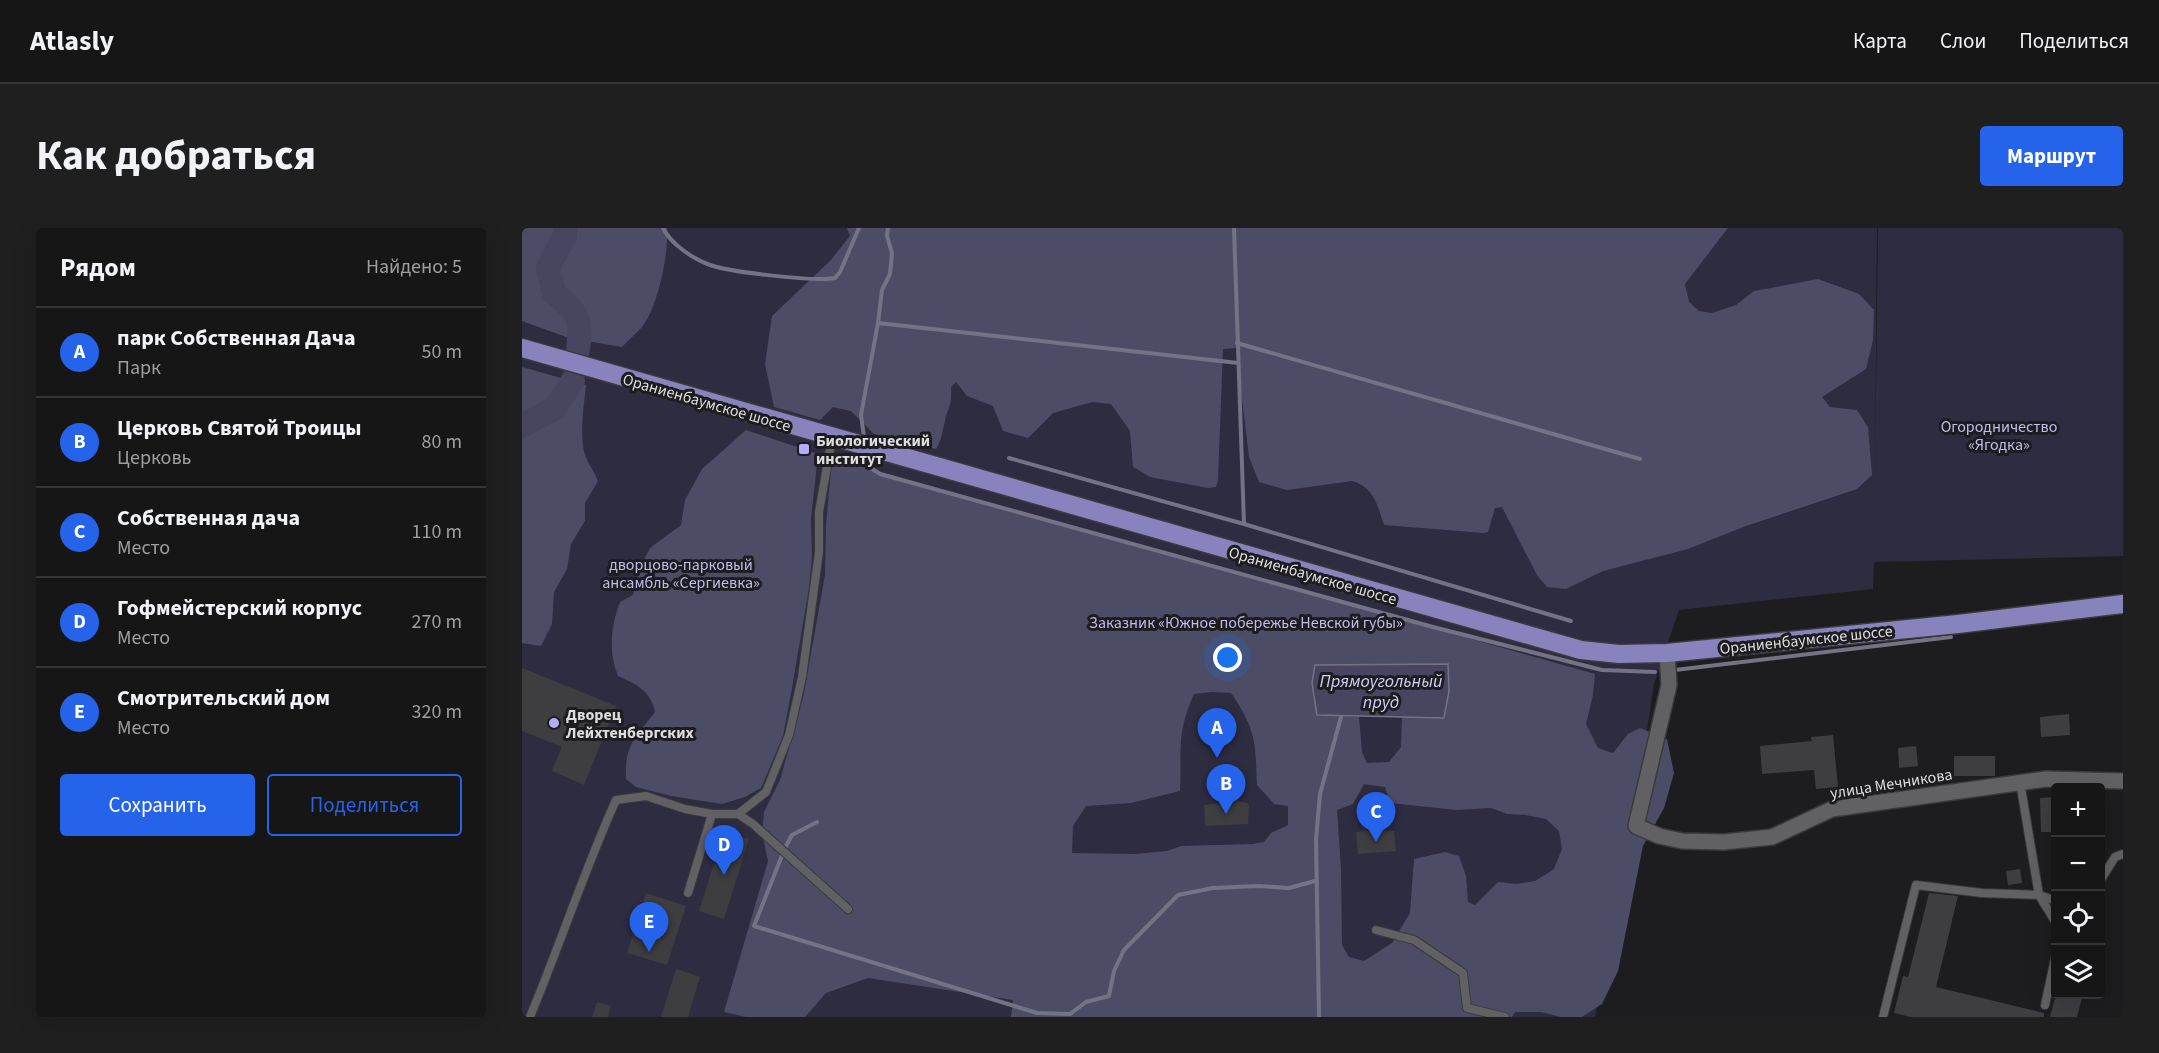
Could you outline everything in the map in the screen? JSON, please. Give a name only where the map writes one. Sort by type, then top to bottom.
[{"type":"main road","name":"Ораниенбаумское шоссе","points":[[522,348],[1581,650],[1619,654],[1667,653],[1958,624],[2123,604]]},
{"type":"street","name":"улица Мечникова","points":[[1667,653],[1669,685],[1636,826],[1659,836],[1682,841],[1724,842],[1772,837],[1832,809],[2046,779],[2123,781]]},
{"type":"lane","points":[[738,814],[766,792],[789,735],[806,649],[819,552],[819,512],[832,438]]},
{"type":"lane","points":[[2020,782],[2039,895],[2051,916]]},
{"type":"lane","points":[[530,1017],[559,948],[588,863],[616,800],[646,796],[712,814],[738,814],[753,824],[848,909]]},
{"type":"lane","points":[[688,893],[712,814]]},
{"type":"lane","points":[[2105,873],[2115,857],[2123,854]]},
{"type":"lane","points":[[1882,1017],[1916,885],[1982,894],[2039,895],[2051,900]]},
{"type":"lane","points":[[1376,930],[1414,939],[1464,973],[1467,1008],[1505,1017]]},
{"type":"lane","points":[[2045,1005],[2051,974]]},
{"type":"green space","name":"Заказник «Южное побережье Невской губы»","points":[[522,228],[1877,228],[1875,477],[1878,228],[2123,228],[2123,556],[1874,562],[1873,589],[1679,610],[1654,684],[1632,832],[1595,1017],[522,1017]]},
{"type":"green space","points":[[522,228],[667,228],[661,279],[653,307],[642,327],[622,347],[569,338],[522,321]]},
{"type":"green space","points":[[847,228],[1728,228],[1685,284],[1689,302],[1699,311],[1712,313],[1736,305],[1754,291],[1818,279],[1859,294],[1874,310],[1873,340],[1866,369],[1822,397],[1830,407],[1857,410],[1868,427],[1872,475],[1857,489],[1746,526],[1688,549],[1603,571],[1566,589],[1547,587],[1537,575],[1502,507],[1495,508],[1488,532],[1484,533],[1384,525],[1370,492],[1352,481],[1287,490],[1259,482],[1249,457],[1236,348],[1223,349],[1216,487],[1208,488],[1150,477],[1133,467],[1130,431],[1111,404],[1092,402],[1053,413],[1028,438],[1003,431],[993,406],[967,396],[956,382],[951,387],[950,406],[936,449],[874,434],[851,411],[833,407],[820,420],[774,407],[765,364],[772,316],[831,260],[850,236]]},
{"type":"green space","points":[[522,367],[586,385],[582,423],[584,452],[598,481],[585,503],[585,521],[571,544],[567,569],[554,592],[552,624],[541,646],[522,643]]},
{"type":"green space","name":"дворцово-парковый ансамбль «Сергиевка»","points":[[746,430],[818,454],[811,519],[812,555],[809,588],[783,736],[761,788],[745,797],[722,804],[671,796],[636,787],[626,779],[629,749],[655,712],[646,693],[637,685],[618,676],[613,658],[612,639],[614,620],[620,602],[633,595],[640,568],[650,548],[681,525],[685,500],[702,469]]},
{"type":"green space","points":[[832,458],[1595,674],[1586,724],[1598,748],[1613,753],[1628,734],[1640,728],[1667,739],[1674,773],[1664,808],[1643,846],[1618,971],[1602,1004],[1582,1017],[1561,1017],[1541,1012],[1515,1012],[1512,1017],[1011,1017],[1013,1000],[868,978],[826,993],[805,1017],[746,1017],[724,1012],[768,861],[762,833],[764,812],[780,780],[803,698],[825,575],[826,525]],"holes":[[[1231,693],[1240,706],[1253,737],[1257,785],[1274,804],[1288,806],[1288,825],[1271,833],[1264,842],[1253,844],[1181,846],[1167,851],[1135,854],[1072,853],[1073,826],[1086,806],[1131,803],[1180,791],[1184,720],[1194,694]],[[1317,715],[1402,717],[1401,747],[1389,762],[1367,763],[1362,752],[1359,717]],[[1364,784],[1385,787],[1390,803],[1457,810],[1491,808],[1507,814],[1546,819],[1559,831],[1562,849],[1554,869],[1535,881],[1516,884],[1498,882],[1475,905],[1468,902],[1466,876],[1459,856],[1445,852],[1414,859],[1410,913],[1392,943],[1364,961],[1349,957],[1342,945],[1341,869],[1337,810],[1353,804]]]},
{"type":"water","name":"Прямоугольный пруд","points":[[1448,664],[1449,691],[1444,718],[1317,715],[1312,683],[1315,665]]},
{"type":"building","name":"Дворец Лейхтенбергских","points":[[522,668],[616,706],[584,785],[552,771],[562,747],[522,731]]},
{"type":"building","points":[[2069,714],[2070,735],[2041,737],[2040,717]]},
{"type":"building","points":[[1833,735],[1838,787],[1816,789],[1814,770],[1762,774],[1760,746],[1812,741],[1811,737]]},
{"type":"building","points":[[1916,746],[1918,766],[1899,768],[1898,748]]},
{"type":"building","points":[[1954,756],[1995,756],[1995,776],[1954,776]]},
{"type":"building","points":[[2051,797],[2051,832],[2041,832],[2040,798]]},
{"type":"building","points":[[1237,801],[1247,803],[1249,806],[1248,824],[1205,826],[1204,805]]},
{"type":"building","points":[[1385,828],[1386,831],[1394,831],[1396,851],[1358,854],[1356,832]]},
{"type":"building","points":[[724,832],[749,839],[724,919],[699,911]]},
{"type":"building","points":[[2020,869],[2022,883],[2008,885],[2006,871]]},
{"type":"building","points":[[646,893],[686,906],[667,965],[627,953]]},
{"type":"building","points":[[1929,893],[1958,896],[1936,987],[2044,1013],[2044,1017],[1910,1017],[1894,1013],[1903,976],[1908,977]]},
{"type":"building","points":[[676,969],[700,977],[688,1017],[661,1017]]},
{"type":"building","points":[[2055,999],[2082,999],[2077,1017],[2050,1017]]},
{"type":"building","points":[[597,1002],[611,1006],[608,1017],[592,1017]]},
{"type":"waterway","points":[[565,228],[565,235],[548,268],[554,293],[573,311],[576,317],[579,331],[578,350]]},
{"type":"waterway","points":[[663,228],[671,240],[683,250],[710,265],[735,271],[810,279],[835,278],[840,272],[859,228]]},
{"type":"waterway","points":[[878,323],[882,290],[890,274],[892,253],[887,236],[888,228]]},
{"type":"waterway","points":[[1234,228],[1244,524]]},
{"type":"waterway","points":[[864,437],[861,415],[878,323],[1238,363]]},
{"type":"waterway","points":[[1237,343],[1640,459]]},
{"type":"waterway","points":[[522,426],[555,408],[573,380]]},
{"type":"waterway","points":[[1009,458],[1244,524],[1571,621]]},
{"type":"waterway","points":[[860,461],[880,474],[1433,627],[1602,670],[1655,672]]},
{"type":"waterway","points":[[1675,670],[1951,637]]},
{"type":"waterway","points":[[1319,1017],[1316,840],[1320,794],[1341,717]]},
{"type":"waterway","points":[[784,850],[792,835],[817,822]]},
{"type":"waterway","points":[[783,853],[754,926],[1037,1013],[1070,1014],[1086,1002],[1109,996],[1114,971],[1124,950],[1178,895],[1213,888],[1259,886],[1289,888],[1315,881]]},
{"type":"place","name":"Биологический институт","points":[[804,449]]},
{"type":"place","name":"Дворец Лейхтенбергских","points":[[554,723]]},
{"type":"place","name":"парк Собственная Дача","points":[[1217,758]]},
{"type":"place","name":"Церковь Святой Троицы","points":[[1226,814]]},
{"type":"place","name":"Собственная дача","points":[[1376,842]]},
{"type":"place","name":"Гофмейстерский корпус","points":[[724,875]]},
{"type":"place","name":"Смотрительский дом","points":[[649,952]]},
{"type":"park label","name":"Огородничество «Ягодка»","points":[[1999,435]]}]
